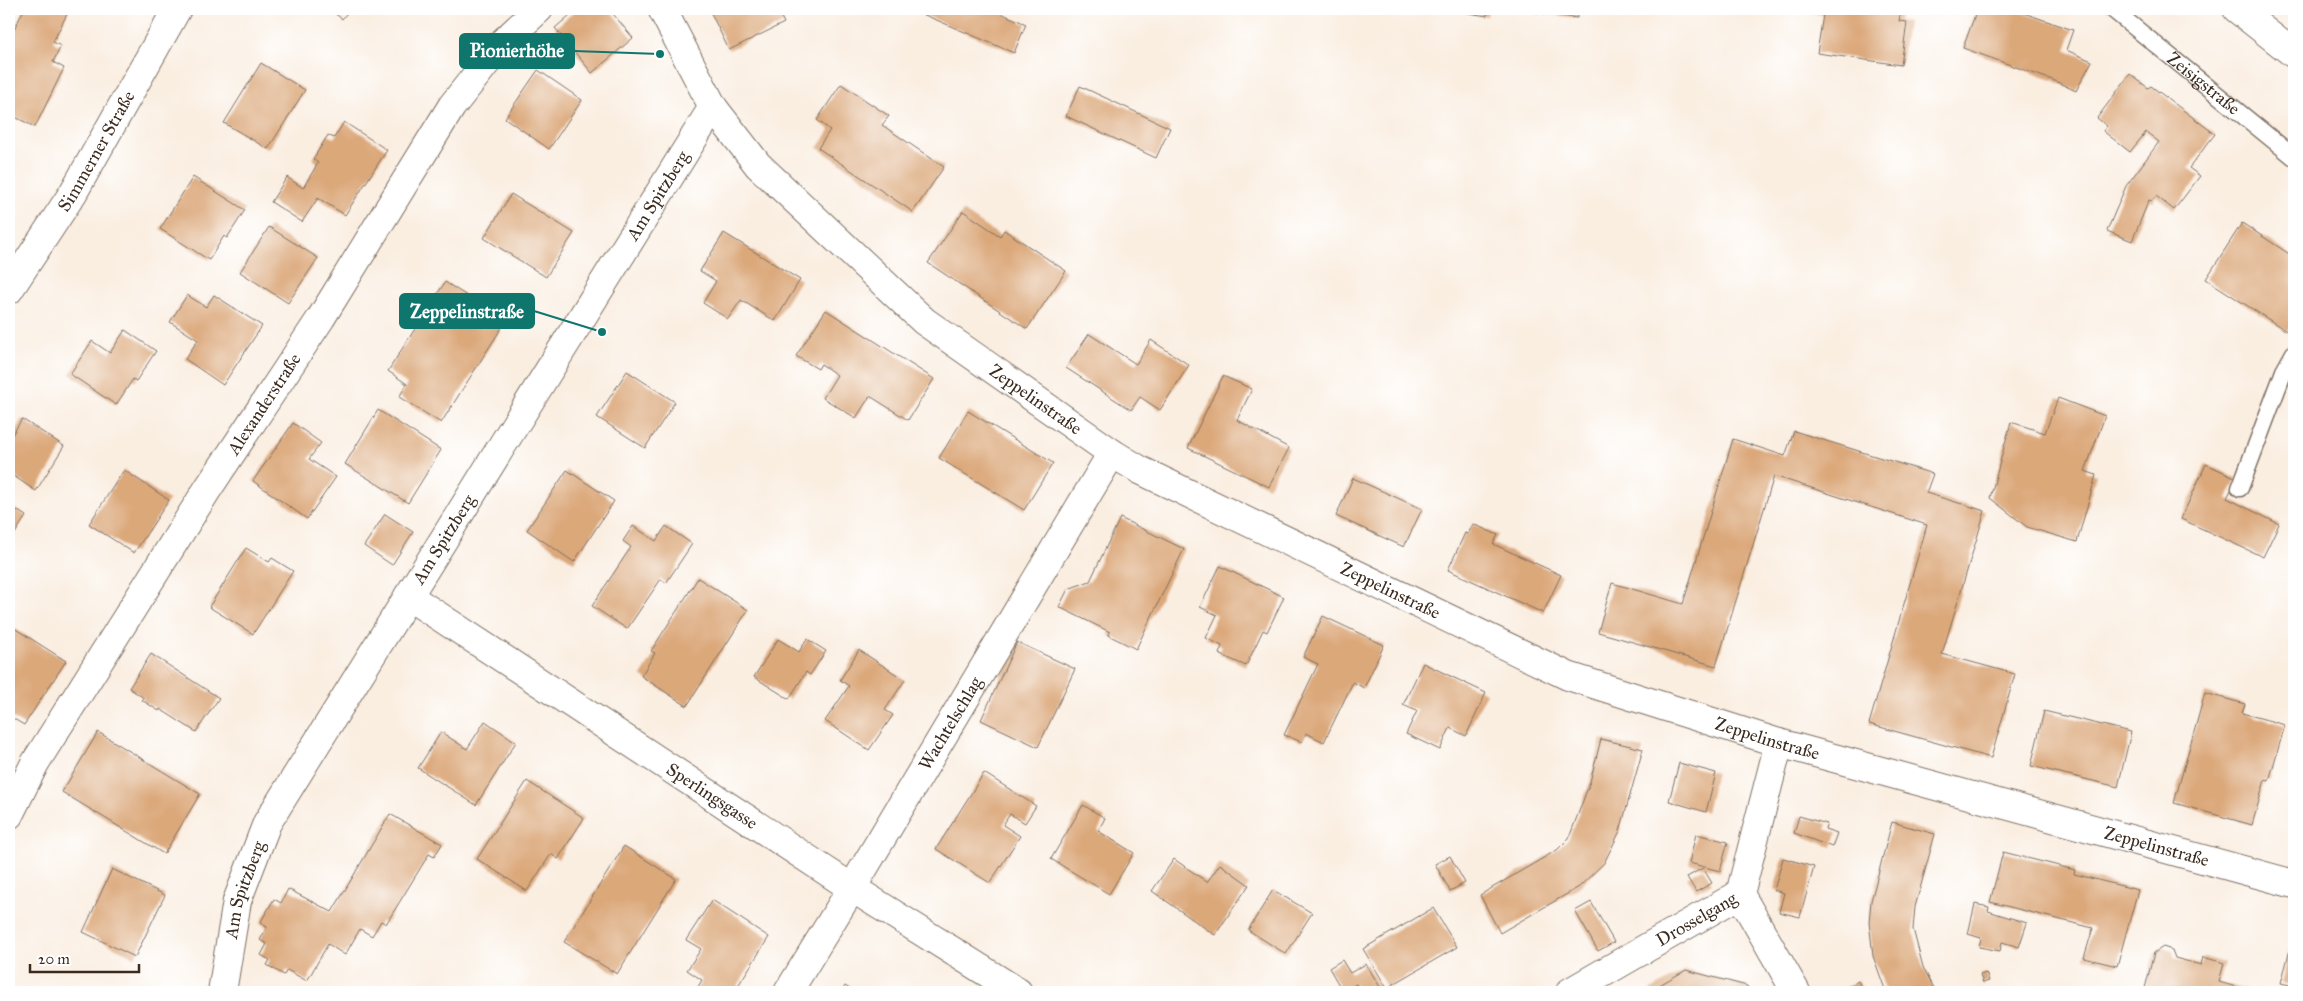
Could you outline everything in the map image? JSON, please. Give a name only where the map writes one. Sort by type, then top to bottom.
[{"type":"street","name":"Simmerner Straße","points":[[9,290],[74,193],[177,9]]},
{"type":"street","name":"Alexanderstraße","points":[[9,814],[35,763],[207,490],[320,318],[452,106],[501,44],[539,9]]},
{"type":"street","name":"Zeppelinstraße","points":[[662,9],[713,107],[758,165],[924,321],[1112,453],[1140,470],[1568,676],[1779,743],[2294,884]]},
{"type":"street","points":[[2237,9],[2294,54]]},
{"type":"street","name":"Am Spitzberg","points":[[222,992],[237,901],[267,823],[713,107]]},
{"type":"street","name":"Wachtelschlag","points":[[788,992],[1112,453]]},
{"type":"street","name":"Sperlingsgasse","points":[[408,596],[852,888],[1018,992]]},
{"type":"street","name":"Drosselgang","points":[[1570,992],[1740,894],[1779,743]]},
{"type":"street","points":[[1740,894],[1796,992]]},
{"type":"lane","name":"Zeisigstraße","points":[[2112,9],[2294,157]]},
{"type":"lane","points":[[2240,488],[2284,371],[2294,354]]},
{"type":"building","points":[[24,9],[69,10],[53,42],[61,46],[53,62],[64,68],[35,127],[9,114],[9,40]]},
{"type":"building","points":[[329,9],[350,9],[342,19]]},
{"type":"building","points":[[577,9],[609,9],[633,38],[592,73],[555,28]]},
{"type":"building","points":[[709,9],[777,9],[784,23],[729,50]]},
{"type":"building","points":[[922,9],[991,9],[1026,24],[1014,53],[920,13]]},
{"type":"building","points":[[1445,9],[1488,9],[1487,16]]},
{"type":"building","points":[[1532,9],[1578,9],[1577,18],[1531,12]]},
{"type":"building","points":[[1808,9],[1901,9],[1899,21],[1907,22],[1901,65],[1817,53],[1823,15],[1810,12]]},
{"type":"building","points":[[1977,9],[2012,9],[2073,30],[2066,50],[2092,61],[2076,91],[2055,81],[1963,48]]},
{"type":"building","points":[[261,63],[305,90],[268,149],[224,123]]},
{"type":"building","points":[[538,70],[582,100],[549,149],[505,118]]},
{"type":"building","points":[[2130,74],[2148,88],[2151,86],[2215,134],[2189,168],[2200,176],[2174,210],[2156,196],[2152,201],[2149,200],[2132,241],[2107,231],[2126,186],[2159,142],[2146,132],[2130,152],[2103,131],[2107,126],[2097,118]]},
{"type":"building","points":[[841,84],[889,116],[882,125],[944,167],[913,212],[818,148],[830,130],[817,120]]},
{"type":"building","points":[[1080,86],[1170,128],[1156,158],[1066,116]]},
{"type":"building","points":[[344,122],[387,150],[345,215],[318,198],[302,222],[271,202],[287,177],[303,188],[318,163],[313,159],[328,135],[334,138]]},
{"type":"building","points":[[193,177],[245,210],[227,238],[224,236],[209,260],[160,229]]},
{"type":"building","points":[[511,194],[574,233],[546,277],[484,238]]},
{"type":"building","points":[[963,211],[1000,236],[1004,230],[1066,271],[1027,329],[928,263]]},
{"type":"building","points":[[2242,223],[2294,257],[2294,323],[2288,332],[2206,279]]},
{"type":"building","points":[[269,227],[318,258],[288,303],[240,272]]},
{"type":"building","points":[[724,233],[800,280],[775,321],[741,300],[728,319],[703,303],[716,281],[700,271]]},
{"type":"building","points":[[445,282],[506,321],[441,423],[399,397],[407,384],[388,371]]},
{"type":"building","points":[[187,295],[206,307],[214,295],[262,326],[223,385],[185,359],[198,340],[170,322]]},
{"type":"building","points":[[826,310],[934,379],[908,420],[870,396],[856,418],[823,398],[837,375],[821,364],[818,369],[796,356]]},
{"type":"building","points":[[125,330],[156,351],[136,381],[133,379],[116,405],[70,374],[92,341],[110,353]]},
{"type":"building","points":[[1089,334],[1136,364],[1151,340],[1189,365],[1160,410],[1140,397],[1131,410],[1066,368]]},
{"type":"building","points":[[627,371],[675,402],[645,448],[597,417]]},
{"type":"building","points":[[1223,376],[1252,389],[1237,420],[1289,448],[1269,487],[1188,448]]},
{"type":"building","points":[[2058,398],[2105,416],[2085,471],[2096,475],[2077,542],[2027,527],[1990,498],[2011,422],[2045,433]]},
{"type":"building","points":[[378,410],[441,450],[408,503],[345,464]]},
{"type":"building","points":[[968,411],[1053,463],[1024,510],[939,458]]},
{"type":"building","points":[[22,419],[64,446],[36,491],[9,473],[9,440]]},
{"type":"building","points":[[293,423],[321,443],[309,459],[336,477],[307,519],[253,481]]},
{"type":"building","points":[[1794,431],[1933,474],[1926,493],[1985,511],[1942,654],[2015,674],[1991,758],[1869,724],[1927,525],[1774,476],[1716,666],[1598,632],[1612,583],[1683,604],[1733,439],[1785,456]]},
{"type":"building","points":[[2206,464],[2237,478],[2227,498],[2279,524],[2263,557],[2181,519]]},
{"type":"building","points":[[124,470],[169,500],[134,553],[89,524]]},
{"type":"building","points":[[567,470],[614,501],[574,562],[527,530]]},
{"type":"building","points":[[1353,478],[1422,509],[1404,547],[1336,516]]},
{"type":"building","points":[[9,505],[26,516],[9,543]]},
{"type":"building","points":[[385,514],[413,532],[392,565],[364,546]]},
{"type":"building","points":[[1120,518],[1184,549],[1136,649],[1108,635],[1110,632],[1059,607],[1068,589],[1090,581]]},
{"type":"building","points":[[1473,524],[1498,535],[1493,544],[1561,575],[1543,613],[1448,570],[1465,533],[1468,534]]},
{"type":"building","points":[[633,526],[656,541],[666,526],[692,544],[666,583],[661,579],[627,629],[592,606],[631,547],[623,541]]},
{"type":"building","points":[[246,548],[269,562],[272,558],[293,571],[253,634],[209,607]]},
{"type":"building","points":[[1220,566],[1284,597],[1267,632],[1263,630],[1246,666],[1219,654],[1222,646],[1206,638],[1217,615],[1200,607]]},
{"type":"building","points":[[698,578],[748,610],[687,706],[641,676],[655,653],[651,651]]},
{"type":"building","points":[[1323,616],[1384,645],[1364,688],[1353,682],[1324,742],[1306,733],[1302,742],[1284,735],[1318,664],[1303,657]]},
{"type":"building","points":[[11,626],[66,661],[24,725],[9,716],[9,629]]},
{"type":"building","points":[[778,639],[799,652],[807,639],[826,651],[810,675],[806,672],[789,699],[754,677]]},
{"type":"building","points":[[1017,642],[1075,669],[1038,747],[981,720]]},
{"type":"building","points":[[859,650],[905,680],[885,710],[893,715],[869,750],[825,721],[849,686],[840,680]]},
{"type":"building","points":[[151,654],[219,698],[196,732],[142,700],[144,698],[129,688]]},
{"type":"building","points":[[1423,663],[1486,693],[1466,736],[1450,728],[1440,750],[1406,734],[1417,711],[1403,705]]},
{"type":"building","points":[[2205,693],[2245,704],[2242,713],[2285,725],[2269,781],[2265,780],[2252,825],[2174,803]]},
{"type":"building","points":[[2044,711],[2131,732],[2118,787],[2031,766]]},
{"type":"building","points":[[485,721],[516,742],[476,805],[418,768],[441,732],[467,749]]},
{"type":"building","points":[[98,732],[200,794],[164,854],[62,792]]},
{"type":"building","points":[[1601,739],[1643,749],[1620,831],[1604,863],[1579,887],[1500,933],[1480,895],[1557,850],[1569,838],[1590,782]]},
{"type":"building","points":[[1679,763],[1716,773],[1706,812],[1669,801]]},
{"type":"building","points":[[984,773],[1036,806],[1025,823],[1010,814],[1003,825],[1020,836],[990,883],[936,849]]},
{"type":"building","points":[[527,781],[584,818],[558,859],[551,854],[527,891],[477,859]]},
{"type":"building","points":[[1083,805],[1105,818],[1098,831],[1134,853],[1109,894],[1051,859]]},
{"type":"building","points":[[390,814],[442,844],[434,857],[429,854],[386,924],[381,921],[372,936],[360,929],[345,955],[328,944],[307,981],[287,970],[284,975],[267,965],[270,960],[261,955],[267,944],[260,940],[267,927],[260,923],[274,899],[281,903],[288,889],[332,912]]},
{"type":"building","points":[[1799,816],[1827,824],[1825,829],[1837,833],[1832,847],[1794,833]]},
{"type":"building","points":[[1892,822],[1935,834],[1915,907],[1913,929],[1923,967],[1936,992],[1886,992],[1873,956],[1869,922],[1871,901]]},
{"type":"building","points":[[1696,834],[1728,842],[1720,871],[1689,863]]},
{"type":"building","points":[[624,846],[676,879],[617,974],[564,942]]},
{"type":"building","points":[[2003,852],[2075,870],[2074,874],[2138,890],[2117,966],[2084,958],[2093,928],[1990,902]]},
{"type":"building","points":[[1450,856],[1465,883],[1450,891],[1435,864]]},
{"type":"building","points":[[1783,858],[1814,867],[1800,917],[1779,912],[1784,893],[1774,890]]},
{"type":"building","points":[[1174,859],[1207,882],[1220,864],[1249,885],[1215,935],[1152,891]]},
{"type":"building","points":[[1703,868],[1712,883],[1696,892],[1687,877]]},
{"type":"building","points":[[112,869],[165,895],[135,957],[83,932]]},
{"type":"building","points":[[1273,890],[1312,913],[1286,954],[1248,930]]},
{"type":"building","points":[[712,900],[769,937],[734,992],[695,992],[702,980],[687,970],[701,949],[686,940]]},
{"type":"building","points":[[1591,902],[1614,942],[1598,951],[1575,911]]},
{"type":"building","points":[[1975,904],[1989,907],[1988,911],[2027,923],[2019,947],[2002,942],[2000,951],[1979,947],[1981,938],[1968,934]]},
{"type":"building","points":[[1433,908],[1457,947],[1387,988],[1363,949]]},
{"type":"building","points":[[2294,935],[2294,986],[2281,983]]},
{"type":"building","points":[[2163,947],[2172,950],[2175,958],[2201,965],[2203,957],[2224,963],[2219,982],[2254,992],[2144,992],[2154,953]]},
{"type":"building","points":[[1342,960],[1350,973],[1366,964],[1383,992],[1360,992],[1356,984],[1343,992],[1329,968]]},
{"type":"building","points":[[1686,970],[1747,986],[1750,992],[1647,992]]},
{"type":"building","points":[[1986,973],[1989,981],[1983,983],[1980,975]]},
{"type":"building","points":[[1858,981],[1864,992],[1838,992],[1849,986]]},
{"type":"building","points":[[845,986],[855,992],[841,992]]},
{"type":"place","name":"Pionierhöhe","points":[[660,54]]},
{"type":"place","name":"Zeppelinstraße","points":[[602,332]]}]
